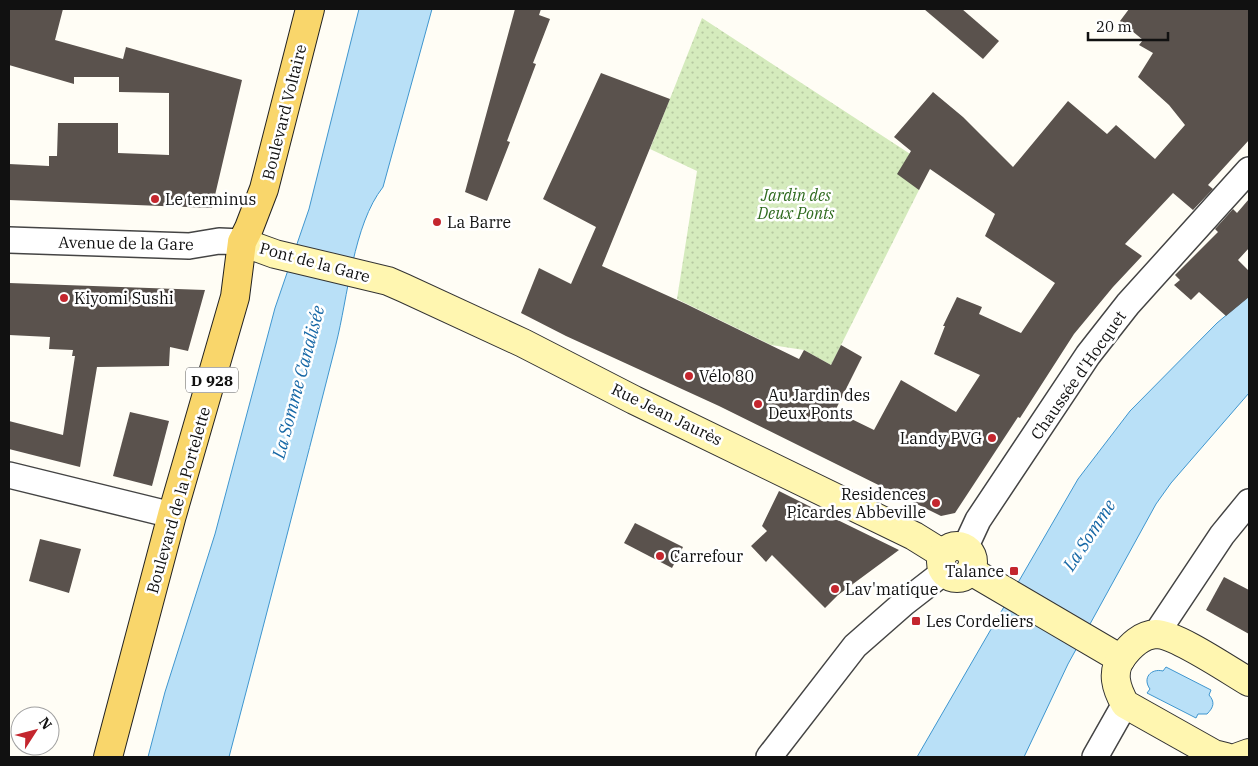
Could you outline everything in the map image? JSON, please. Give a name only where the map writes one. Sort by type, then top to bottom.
[{"type":"main road","name":"Boulevard Voltaire","points":[[242,242],[264,189],[310,9]]},
{"type":"main road","name":"Boulevard de la Portelette","points":[[108,757],[172,515],[235,297],[242,242]]},
{"type":"street","name":"Chaussée d'Hocquet","points":[[956,561],[978,520],[1088,355],[1128,304],[1249,170]]},
{"type":"street","name":"Avenue de la Gare","points":[[9,240],[189,246],[219,241],[242,242]]},
{"type":"street","name":"Pont de la Gare","points":[[242,242],[275,254],[388,281]]},
{"type":"street","name":"Rue Jean Jaurès","points":[[388,281],[523,343],[634,400],[914,536],[994,585],[1121,658]]},
{"type":"street","points":[[9,475],[172,515]]},
{"type":"street","points":[[1156,634],[1222,535],[1249,502]]},
{"type":"street","points":[[771,755],[855,646],[956,561]]},
{"type":"street","points":[[1249,682],[1174,638],[1156,634],[1136,640],[1121,658],[1115,673],[1117,690],[1125,704],[1223,756],[1249,753]]},
{"type":"street","points":[[1095,757],[1125,704]]},
{"type":"green space","name":"Jardin des Deux Ponts","points":[[702,18],[924,163],[919,190],[831,365],[804,350],[771,345],[677,299],[697,171],[650,149]]},
{"type":"water","name":"La Somme Canalisée","points":[[359,9],[432,9],[383,187],[373,203],[358,241],[336,344],[229,757],[148,757],[165,692],[215,534],[275,308],[309,209]]},
{"type":"water","name":"La Somme","points":[[1249,296],[1249,393],[1171,483],[1156,504],[1068,664],[1024,757],[917,757],[1078,479],[1130,411],[1217,323]]},
{"type":"water","points":[[1166,667],[1211,690],[1209,695],[1213,704],[1207,714],[1198,714],[1196,718],[1147,693],[1150,689],[1147,681],[1149,675],[1155,671],[1163,671]]},
{"type":"building","points":[[9,9],[63,9],[55,40],[123,59],[126,47],[242,80],[212,208],[9,200],[9,164],[49,166],[49,156],[57,156],[58,123],[118,123],[118,153],[169,155],[169,93],[119,92],[119,77],[74,77],[74,84],[9,65]]},
{"type":"building","points":[[515,9],[541,9],[539,15],[550,19],[533,63],[536,64],[507,141],[510,142],[487,201],[465,192]]},
{"type":"building","points":[[924,9],[962,9],[999,41],[983,59]]},
{"type":"building","points":[[1129,9],[1249,9],[1249,140],[1208,185],[1213,189],[1193,210],[1173,193],[1125,244],[1142,256],[1074,334],[1020,418],[1018,417],[955,513],[941,516],[719,406],[566,336],[521,313],[539,268],[571,284],[596,227],[543,199],[601,73],[670,99],[602,266],[799,359],[804,350],[831,365],[841,345],[862,357],[835,411],[874,430],[901,380],[956,412],[980,375],[934,354],[945,326],[943,326],[957,297],[982,307],[979,314],[1021,333],[1055,283],[985,236],[995,214],[930,169],[919,190],[897,174],[911,151],[894,137],[933,92],[963,117],[1013,167],[1068,101],[1107,134],[1116,125],[1155,159],[1185,125],[1169,105],[1138,77],[1153,53],[1139,45],[1143,40],[1120,21]]},
{"type":"building","points":[[1249,199],[1249,248],[1238,260],[1249,271],[1249,297],[1226,316],[1199,292],[1191,300],[1174,285],[1180,280],[1175,275],[1218,232],[1215,229],[1233,209],[1237,213]]},
{"type":"building","points":[[9,283],[205,290],[188,351],[170,347],[169,366],[97,367],[80,467],[9,449],[9,421],[63,435],[75,356],[72,356],[73,350],[49,349],[50,337],[9,335]]},
{"type":"building","points":[[130,412],[169,421],[152,486],[113,476]]},
{"type":"building","points":[[779,491],[899,550],[838,595],[825,608],[772,555],[766,562],[751,546],[767,531],[762,526]]},
{"type":"building","points":[[635,523],[683,547],[672,568],[624,543]]},
{"type":"building","points":[[40,539],[81,549],[69,593],[29,581]]},
{"type":"building","points":[[1224,577],[1249,590],[1249,634],[1206,610]]},
{"type":"place","name":"Le terminus","points":[[155,199]]},
{"type":"place","name":"La Barre","points":[[437,222]]},
{"type":"place","name":"Kiyomi Sushi","points":[[64,298]]},
{"type":"place","name":"Vélo 80","points":[[689,376]]},
{"type":"place","name":"Au Jardin des Deux Ponts","points":[[758,404]]},
{"type":"place","name":"Landy PVG","points":[[992,438]]},
{"type":"place","name":"Residences Picardes Abbeville","points":[[936,503]]},
{"type":"place","name":"Carrefour","points":[[660,556]]},
{"type":"place","name":"Talance","points":[[1014,571]]},
{"type":"place","name":"Lav'matique","points":[[835,589]]},
{"type":"place","name":"Les Cordeliers","points":[[916,621]]}]
